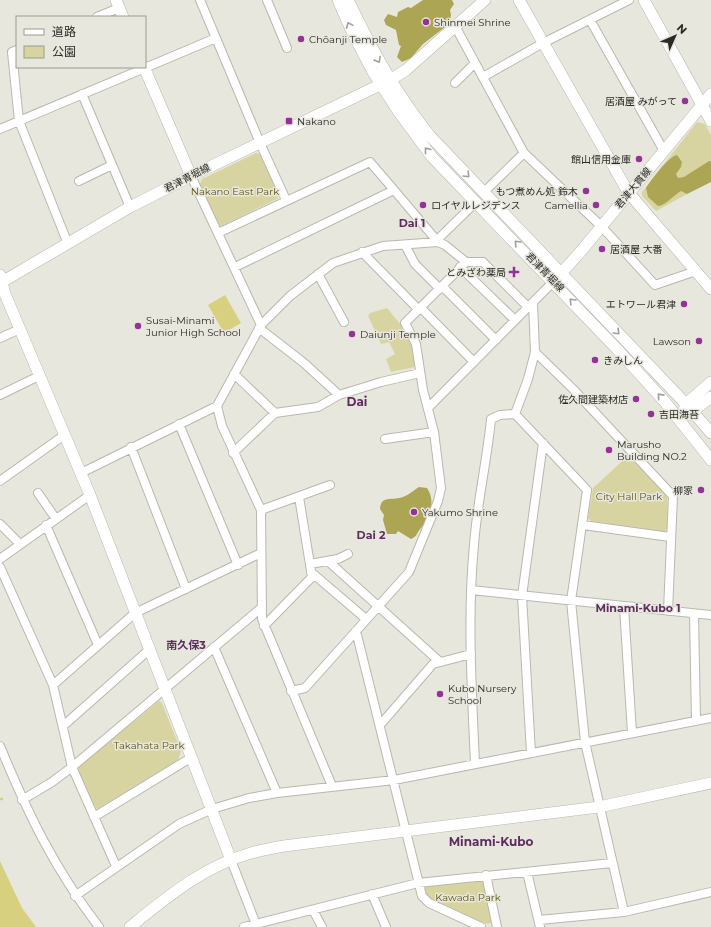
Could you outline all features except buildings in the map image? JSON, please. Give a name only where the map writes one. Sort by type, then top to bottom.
[{"type":"street","points":[[200,0],[260,143],[286,200]]},
{"type":"street","points":[[266,0],[287,48]]},
{"type":"street","points":[[338,0],[354,36],[385,82]]},
{"type":"street","points":[[348,0],[371,46],[385,82]]},
{"type":"street","points":[[385,82],[406,70],[485,0]]},
{"type":"street","points":[[519,0],[628,192],[711,289]]},
{"type":"street","points":[[483,77],[544,43],[629,0]]},
{"type":"street","points":[[644,0],[711,121]]},
{"type":"street","points":[[99,16],[119,8]]},
{"type":"street","points":[[590,20],[664,151]]},
{"type":"street","points":[[455,26],[524,153],[602,227],[655,285],[696,271]]},
{"type":"street","points":[[146,67],[216,38]]},
{"type":"street","points":[[16,50],[12,52],[18,121],[68,244]]},
{"type":"street","points":[[455,83],[475,63]]},
{"type":"street","points":[[0,129],[144,68],[190,176],[235,267],[260,327],[304,363],[339,395]]},
{"type":"street","name":"君津青堀線","points":[[1,280],[68,244],[130,207],[190,176],[385,82]]},
{"type":"street","name":"君津青堀線","points":[[385,82],[430,136],[483,192],[679,419],[711,460]]},
{"type":"street","name":"君津青堀線","points":[[385,82],[398,111],[432,157],[476,202],[557,278],[690,408],[711,433]]},
{"type":"street","points":[[82,94],[130,207]]},
{"type":"street","name":"君津大貫線","points":[[557,278],[602,227],[628,192],[711,94]]},
{"type":"street","points":[[483,192],[524,153]]},
{"type":"street","points":[[218,233],[370,162],[437,241],[445,245],[515,320]]},
{"type":"street","points":[[79,181],[112,165]]},
{"type":"street","points":[[235,267],[394,190]]},
{"type":"street","points":[[81,473],[131,447],[217,406],[260,327],[290,296],[333,263],[383,246],[437,241],[476,202]]},
{"type":"street","points":[[405,244],[415,264],[496,340]]},
{"type":"street","points":[[362,252],[474,362]]},
{"type":"street","points":[[292,691],[305,688],[412,566],[438,501],[441,488],[434,432],[425,401],[416,344],[405,323],[463,265],[483,262],[531,305],[535,352],[528,379],[515,414]]},
{"type":"street","points":[[318,274],[344,322]]},
{"type":"street","points":[[428,408],[557,278]]},
{"type":"street","points":[[1,280],[63,436],[90,495],[256,926]]},
{"type":"street","points":[[0,338],[20,329]]},
{"type":"street","points":[[535,352],[572,388],[673,496],[670,537],[668,611]]},
{"type":"street","points":[[233,453],[275,413],[318,407],[339,395],[381,382],[420,373]]},
{"type":"street","points":[[234,374],[275,413]]},
{"type":"street","points":[[0,395],[39,376]]},
{"type":"street","points":[[679,419],[711,382]]},
{"type":"street","points":[[690,408],[711,397]]},
{"type":"street","points":[[217,406],[222,426],[233,453],[261,510],[261,608],[264,626],[332,786]]},
{"type":"street","points":[[475,764],[471,654],[471,590],[479,496],[488,451],[490,419],[500,415],[515,414],[587,490],[572,601],[585,742],[624,912]]},
{"type":"street","points":[[179,424],[238,564]]},
{"type":"street","points":[[385,439],[434,432]]},
{"type":"street","points":[[0,481],[63,436]]},
{"type":"street","points":[[531,753],[522,596],[543,443]]},
{"type":"street","points":[[131,447],[186,589]]},
{"type":"street","points":[[261,510],[330,485]]},
{"type":"street","points":[[38,493],[56,519]]},
{"type":"street","points":[[0,559],[90,495]]},
{"type":"street","points":[[264,626],[312,577],[299,497]]},
{"type":"street","points":[[0,524],[20,544]]},
{"type":"street","points":[[46,525],[98,645]]},
{"type":"street","points":[[583,525],[670,537]]},
{"type":"street","points":[[54,685],[135,613],[261,554]]},
{"type":"street","points":[[310,568],[338,559],[348,554]]},
{"type":"street","points":[[328,561],[440,662]]},
{"type":"street","points":[[0,568],[54,685],[72,767],[116,866]]},
{"type":"street","points":[[310,568],[366,619]]},
{"type":"street","points":[[471,590],[711,616]]},
{"type":"street","points":[[624,607],[632,733]]},
{"type":"street","points":[[22,800],[52,782],[72,767],[261,608]]},
{"type":"street","points":[[694,614],[696,721]]},
{"type":"street","points":[[356,631],[422,896],[429,903],[481,927]]},
{"type":"street","points":[[214,648],[277,793]]},
{"type":"street","points":[[63,726],[150,649]]},
{"type":"street","points":[[380,725],[433,664],[471,654]]},
{"type":"street","points":[[75,896],[116,866],[179,824],[212,809],[249,798],[332,786],[394,780],[711,718]]},
{"type":"street","points":[[0,746],[22,800],[46,849],[75,896],[99,927]]},
{"type":"street","points":[[94,817],[192,757]]},
{"type":"street","points":[[130,927],[169,895],[214,868],[250,853],[284,846],[599,807],[711,783]]},
{"type":"street","points":[[244,927],[256,926],[418,883],[486,874],[527,872],[612,863]]},
{"type":"street","points":[[527,872],[540,923],[624,912],[711,892]]},
{"type":"street","points":[[486,874],[497,927]]},
{"type":"street","points":[[372,894],[386,927]]},
{"type":"street","points":[[313,910],[322,927]]},
{"type":"green space","points":[[697,122],[705,124],[711,135],[711,181],[656,211],[642,196],[642,192]]},
{"type":"green space","name":"Nakano East Park","points":[[256,153],[260,154],[279,195],[277,199],[219,227],[199,186],[202,179]]},
{"type":"green space","points":[[387,308],[401,325],[415,352],[415,367],[391,372],[386,359],[395,354],[389,342],[381,344],[368,316],[370,313]]},
{"type":"green space","name":"City Hall Park","points":[[630,454],[667,495],[668,528],[664,532],[591,521],[588,518],[593,488]]},
{"type":"green space","name":"Takahata Park","points":[[159,701],[162,703],[181,751],[178,760],[98,809],[96,808],[77,771],[77,768]]},
{"type":"green space","name":"Kawada Park","points":[[483,879],[493,921],[491,923],[486,924],[433,901],[424,895],[425,885]]},
{"type":"shaded area","points":[[423,0],[452,0],[454,4],[450,10],[451,15],[449,24],[423,44],[411,58],[402,62],[397,57],[401,46],[399,45],[396,30],[386,25],[384,20],[388,14],[397,17],[398,12],[408,7],[411,8]]},
{"type":"shaded area","points":[[677,155],[682,162],[681,167],[676,174],[678,178],[684,177],[709,161],[711,162],[711,182],[687,194],[681,191],[661,206],[658,206],[648,197],[646,188],[665,164]]},
{"type":"shaded area","points":[[225,295],[241,323],[224,333],[208,305]]},
{"type":"shaded area","points":[[419,487],[427,488],[430,493],[431,508],[416,536],[411,539],[398,531],[396,534],[387,534],[383,520],[384,515],[380,509],[382,502],[386,499],[399,498],[409,494]]},
{"type":"shaded area","points":[[0,861],[22,908],[36,927],[0,927]]},
{"type":"place","name":"Shinmei Shrine","points":[[426,22]]},
{"type":"place","name":"Chōanji Temple","points":[[301,39]]},
{"type":"place","name":"居酒屋 みがって","points":[[685,101]]},
{"type":"place","name":"Nakano","points":[[289,121]]},
{"type":"place","name":"館山信用金庫","points":[[639,159]]},
{"type":"place","name":"もつ煮めん処 鈴木","points":[[586,191]]},
{"type":"place","name":"ロイヤルレジデンス","points":[[423,205]]},
{"type":"place","name":"Camellia","points":[[596,205]]},
{"type":"place","name":"居酒屋 大番","points":[[602,249]]},
{"type":"place","name":"とみざわ薬局","points":[[514,272]]},
{"type":"place","name":"エトワール君津","points":[[684,304]]},
{"type":"place","name":"Susai-Minami Junior High School","points":[[138,326]]},
{"type":"place","name":"Daiunji Temple","points":[[352,334]]},
{"type":"place","name":"Lawson","points":[[699,341]]},
{"type":"place","name":"きみしん","points":[[595,360]]},
{"type":"place","name":"佐久間建築材店","points":[[636,399]]},
{"type":"place","name":"吉田海苔","points":[[651,414]]},
{"type":"place","name":"Marusho Building NO.2","points":[[609,450]]},
{"type":"place","name":"柳家","points":[[701,490]]},
{"type":"place","name":"Yakumo Shrine","points":[[414,512]]},
{"type":"place","name":"Kubo Nursery School","points":[[440,694]]},
{"type":"district","name":"Dai 1","points":[[412,223]]},
{"type":"district","name":"Dai","points":[[357,401]]},
{"type":"district","name":"Dai 2","points":[[371,535]]},
{"type":"district","name":"Minami-Kubo 1","points":[[638,608]]},
{"type":"district","name":"南久保3","points":[[186,645]]},
{"type":"district","name":"Minami-Kubo","points":[[491,841]]}]
